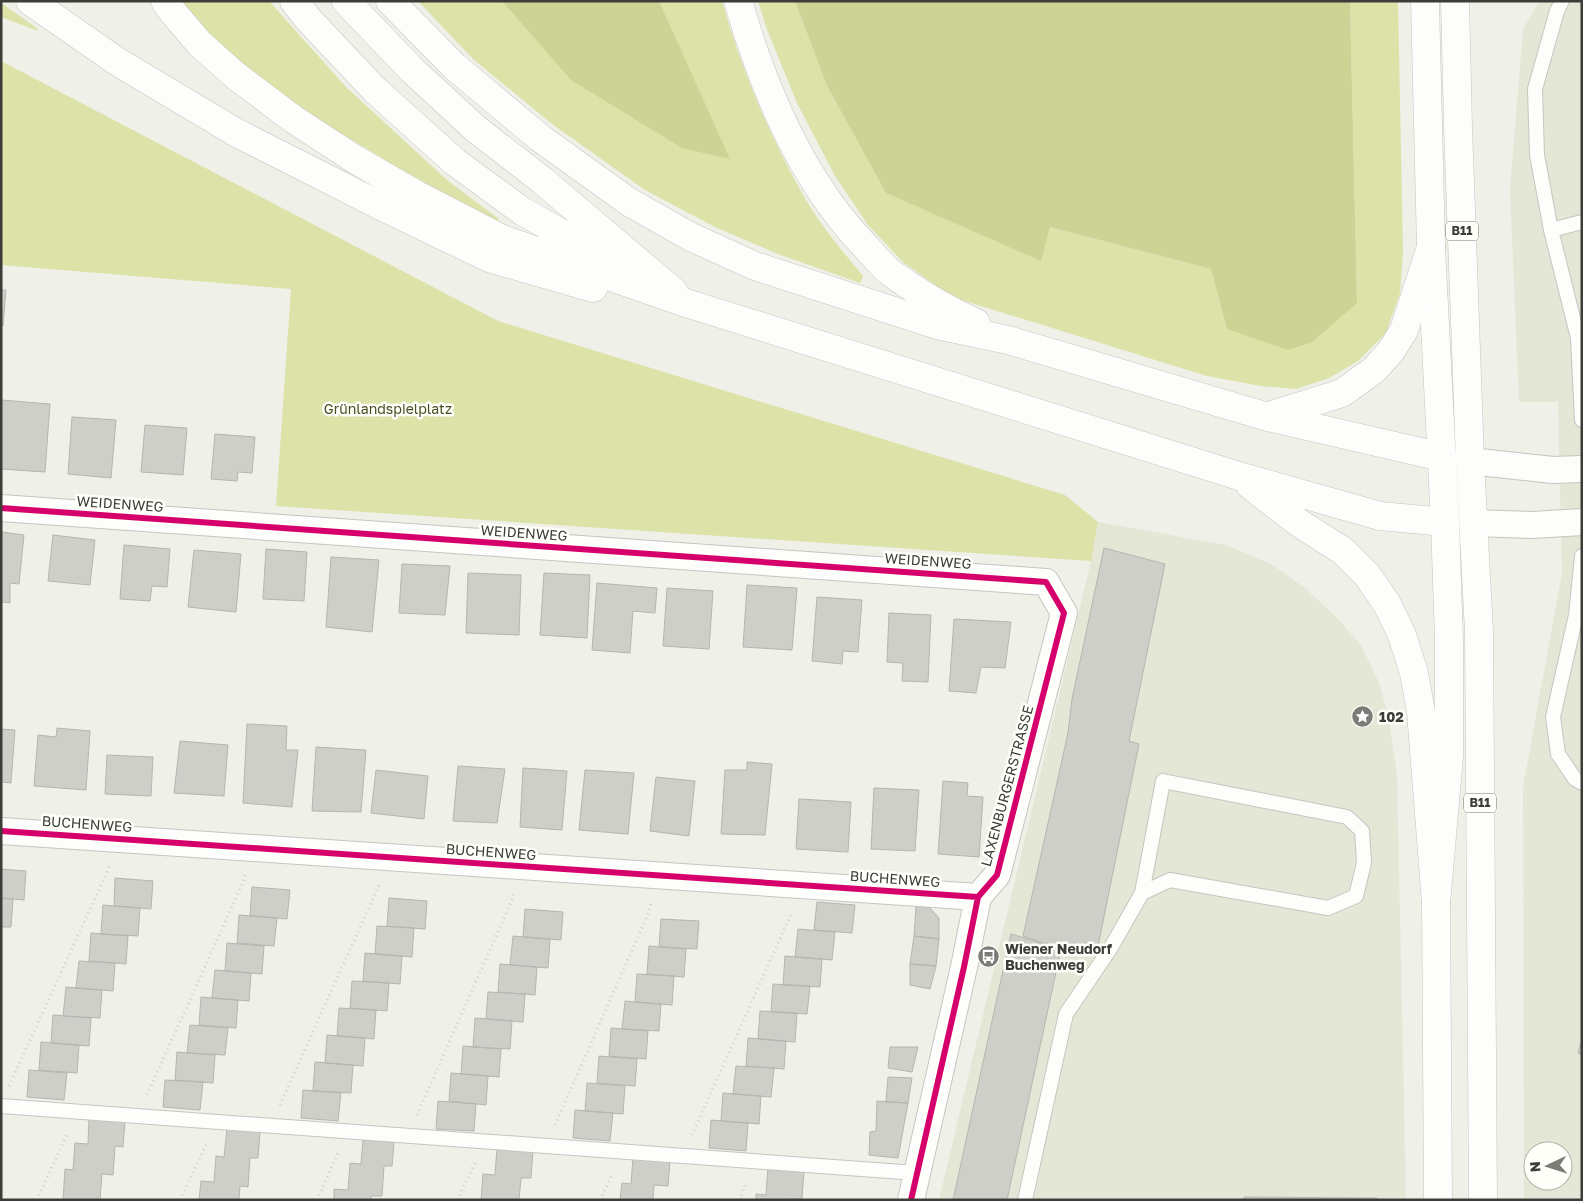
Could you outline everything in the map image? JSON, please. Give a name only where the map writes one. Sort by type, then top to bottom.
[{"type":"main road","points":[[30,1],[118,62],[237,132],[378,206],[489,258],[583,286],[686,303]]},
{"type":"main road","points":[[165,1],[200,44],[236,76],[293,119],[363,164],[417,195],[502,239],[686,303],[1239,476],[1380,516],[1473,523]]},
{"type":"main road","points":[[294,1],[308,19],[375,90],[455,162],[522,211],[686,303]]},
{"type":"main road","points":[[346,1],[412,71],[476,129],[543,181],[686,303]]},
{"type":"main road","points":[[390,1],[454,66],[540,138],[629,202],[691,237],[755,266],[936,325],[1008,340],[1268,417],[1442,457],[1470,461]]},
{"type":"main road","points":[[738,1],[747,34],[778,112],[817,187],[854,235],[890,272],[949,310],[1008,340]]},
{"type":"main road","name":"B11","points":[[1425,1],[1431,247],[1449,640],[1450,757],[1436,903],[1438,1200]]},
{"type":"main road","name":"B11","points":[[1456,1],[1458,127],[1470,461],[1479,632],[1483,1200]]},
{"type":"main road","points":[[1268,417],[1342,393],[1374,370],[1391,351],[1404,330],[1431,247]]},
{"type":"main road","points":[[1239,476],[1299,523],[1343,551],[1367,575],[1387,604],[1402,634],[1414,673],[1421,712],[1436,903]]},
{"type":"street","points":[[1470,461],[1553,470],[1582,469]]},
{"type":"street","name":"WEIDENWEG","points":[[1,508],[1046,582]]},
{"type":"street","points":[[1473,523],[1533,525],[1582,522]]},
{"type":"street","name":"LAXENBURGERSTRASSE","points":[[911,1200],[964,968],[978,897],[997,875],[1064,613],[1046,582]]},
{"type":"street","name":"BUCHENWEG","points":[[1,831],[978,897]]},
{"type":"lane","points":[[1562,1],[1557,11],[1535,89],[1537,155],[1551,230],[1578,338],[1582,420]]},
{"type":"lane","points":[[1551,230],[1582,222]]},
{"type":"lane","points":[[1582,556],[1576,614],[1553,717],[1558,754],[1575,779],[1582,783]]},
{"type":"lane","points":[[1025,1200],[1066,1014],[1110,949],[1142,893],[1163,781],[1347,817],[1362,831],[1364,863],[1356,896],[1328,908],[1170,880],[1142,893]]},
{"type":"lane","points":[[3,1100],[77,1112],[916,1173]]},
{"type":"path","points":[[3,1100],[108,870],[111,838]]},
{"type":"path","points":[[138,1116],[244,880],[248,848]]},
{"type":"path","points":[[271,1126],[378,889],[383,857]]},
{"type":"path","points":[[407,1136],[512,900],[517,866]]},
{"type":"path","points":[[546,1146],[649,912],[656,875]]},
{"type":"path","points":[[683,1156],[804,885]]},
{"type":"path","points":[[37,1200],[77,1112]]},
{"type":"path","points":[[180,1200],[216,1122]]},
{"type":"path","points":[[316,1200],[348,1132]]},
{"type":"path","points":[[458,1200],[484,1142]]},
{"type":"path","points":[[600,1200],[622,1152]]},
{"type":"shaded area","points":[[1540,1],[1582,1],[1582,1200],[1524,1200],[1524,1191],[1573,1191],[1573,1141],[1524,1141],[1523,787],[1562,573],[1558,402],[1519,402],[1510,189],[1523,29]]},
{"type":"shaded area","points":[[1098,522],[1226,545],[1271,564],[1305,588],[1339,620],[1361,645],[1379,683],[1388,715],[1397,775],[1406,1200],[939,1200],[1091,561]]},
{"type":"green space","points":[[180,1],[269,1],[346,87],[447,180],[499,219],[498,223],[400,169],[321,121],[269,85],[224,48]]},
{"type":"green space","points":[[418,1],[502,1],[572,80],[729,159],[659,1],[722,1],[748,78],[780,153],[812,210],[863,276],[860,283],[778,254],[715,227],[645,190],[552,124],[473,59]]},
{"type":"green space","points":[[502,1],[659,1],[730,159],[682,148],[571,80]]},
{"type":"green space","points":[[758,1],[795,1],[827,86],[886,193],[1041,260],[1050,227],[1211,269],[1227,329],[1357,302],[1350,1],[1398,1],[1403,253],[1400,293],[1386,333],[1358,361],[1329,378],[1296,389],[1261,386],[1207,376],[952,297],[903,262],[868,225],[835,176],[797,103],[766,27]]},
{"type":"green space","points":[[795,1],[1350,1],[1357,303],[1312,342],[1288,350],[1227,329],[1211,269],[1050,227],[1041,261],[886,193],[827,86]]},
{"type":"green space","points":[[1,3],[37,28],[38,31],[1,17]]},
{"type":"green space","name":"Grünlandspielplatz","points":[[1,61],[498,321],[1065,495],[1098,522],[1091,561],[276,506],[291,289],[1,265]]},
{"type":"building","points":[[1,290],[6,290],[3,326],[1,325]]},
{"type":"building","points":[[1,400],[50,404],[45,472],[1,469]]},
{"type":"building","points":[[72,417],[116,420],[111,478],[68,474]]},
{"type":"building","points":[[145,425],[187,428],[183,475],[141,472]]},
{"type":"building","points":[[215,434],[255,437],[252,473],[238,472],[237,481],[211,479]]},
{"type":"building","points":[[1,532],[24,535],[19,584],[10,583],[10,603],[1,602]]},
{"type":"building","points":[[53,535],[95,540],[90,585],[48,581]]},
{"type":"building","points":[[124,545],[170,549],[167,587],[152,586],[150,601],[120,599]]},
{"type":"building","points":[[1104,548],[1165,564],[1129,741],[1139,744],[1096,956],[1061,949],[1023,936],[1068,733],[1072,699]]},
{"type":"building","points":[[266,549],[307,552],[304,601],[263,599]]},
{"type":"building","points":[[194,550],[241,554],[236,612],[188,607]]},
{"type":"building","points":[[331,557],[379,560],[372,632],[326,627]]},
{"type":"building","points":[[402,564],[450,566],[445,615],[399,613]]},
{"type":"building","points":[[468,573],[521,575],[519,635],[466,633]]},
{"type":"building","points":[[544,573],[590,575],[587,638],[540,635]]},
{"type":"building","points":[[597,583],[657,588],[655,613],[633,611],[630,653],[592,650]]},
{"type":"building","points":[[747,585],[797,588],[792,650],[743,647]]},
{"type":"building","points":[[667,588],[713,591],[709,649],[663,646]]},
{"type":"building","points":[[817,597],[862,600],[858,652],[843,651],[842,664],[812,661]]},
{"type":"building","points":[[889,613],[931,615],[928,682],[902,681],[903,663],[887,662]]},
{"type":"building","points":[[954,619],[1011,622],[1005,668],[981,667],[976,693],[949,691]]},
{"type":"building","points":[[247,724],[287,726],[286,750],[298,750],[292,807],[243,803]]},
{"type":"building","points":[[57,728],[90,731],[86,790],[34,786],[38,735],[56,737]]},
{"type":"building","points":[[1,729],[15,730],[11,783],[1,782]]},
{"type":"building","points":[[180,741],[228,745],[224,796],[174,793]]},
{"type":"building","points":[[316,747],[366,750],[361,812],[312,811]]},
{"type":"building","points":[[107,755],[153,757],[151,796],[105,794]]},
{"type":"building","points":[[747,762],[772,764],[765,835],[721,834],[725,770],[747,770]]},
{"type":"building","points":[[458,766],[505,769],[497,823],[453,821]]},
{"type":"building","points":[[523,768],[567,771],[562,830],[520,827]]},
{"type":"building","points":[[376,770],[428,776],[424,819],[371,813]]},
{"type":"building","points":[[585,770],[634,773],[628,834],[579,830]]},
{"type":"building","points":[[656,777],[695,781],[689,836],[650,831]]},
{"type":"building","points":[[943,781],[968,783],[967,796],[983,797],[979,857],[938,854]]},
{"type":"building","points":[[874,788],[919,790],[915,851],[871,849]]},
{"type":"building","points":[[799,799],[851,802],[848,852],[796,849]]},
{"type":"building","points":[[1,869],[26,871],[24,900],[1,898]]},
{"type":"building","points":[[115,878],[153,881],[151,909],[114,906]]},
{"type":"building","points":[[252,887],[290,890],[287,919],[250,916]]},
{"type":"building","points":[[1,898],[13,899],[11,927],[1,927]]},
{"type":"building","points":[[389,898],[427,901],[425,929],[387,926]]},
{"type":"building","points":[[817,902],[855,905],[852,933],[814,930]]},
{"type":"building","points":[[103,905],[140,908],[138,936],[101,934]]},
{"type":"building","points":[[916,906],[929,907],[939,918],[939,939],[914,936]]},
{"type":"building","points":[[525,909],[563,912],[561,940],[523,937]]},
{"type":"building","points":[[239,915],[277,918],[274,946],[237,943]]},
{"type":"building","points":[[661,919],[699,921],[697,949],[659,947]]},
{"type":"building","points":[[377,926],[414,928],[412,957],[375,954]]},
{"type":"building","points":[[798,929],[835,932],[832,960],[795,957]]},
{"type":"building","points":[[91,933],[128,936],[126,964],[89,961]]},
{"type":"building","points":[[1011,934],[1061,949],[1007,1200],[953,1200]]},
{"type":"building","points":[[513,936],[550,939],[548,968],[510,965]]},
{"type":"building","points":[[914,936],[939,939],[936,966],[910,964]]},
{"type":"building","points":[[227,943],[264,946],[262,974],[225,971]]},
{"type":"building","points":[[649,946],[686,949],[684,977],[647,974]]},
{"type":"building","points":[[365,953],[402,956],[400,984],[363,981]]},
{"type":"building","points":[[785,956],[822,959],[820,987],[783,985]]},
{"type":"building","points":[[79,961],[115,963],[113,991],[76,988]]},
{"type":"building","points":[[500,964],[537,967],[535,995],[498,992]]},
{"type":"building","points":[[910,964],[936,966],[930,989],[910,985]]},
{"type":"building","points":[[215,970],[251,973],[249,1001],[212,998]]},
{"type":"building","points":[[637,974],[674,976],[672,1005],[635,1002]]},
{"type":"building","points":[[352,981],[389,983],[387,1011],[350,1008]]},
{"type":"building","points":[[773,984],[810,986],[807,1014],[771,1012]]},
{"type":"building","points":[[66,987],[102,990],[100,1018],[63,1016]]},
{"type":"building","points":[[488,992],[525,994],[523,1022],[486,1019]]},
{"type":"building","points":[[201,997],[238,1000],[236,1028],[199,1025]]},
{"type":"building","points":[[625,1001],[661,1004],[659,1031],[622,1029]]},
{"type":"building","points":[[339,1008],[376,1010],[374,1039],[337,1036]]},
{"type":"building","points":[[760,1011],[797,1013],[795,1042],[758,1039]]},
{"type":"building","points":[[53,1015],[91,1018],[89,1046],[51,1043]]},
{"type":"building","points":[[475,1018],[512,1021],[510,1049],[473,1047]]},
{"type":"building","points":[[190,1025],[228,1028],[225,1055],[187,1053]]},
{"type":"building","points":[[611,1028],[648,1031],[646,1059],[609,1056]]},
{"type":"building","points":[[327,1035],[365,1038],[363,1066],[325,1063]]},
{"type":"building","points":[[748,1038],[786,1041],[784,1069],[746,1066]]},
{"type":"building","points":[[1582,1039],[1582,1055],[1578,1053]]},
{"type":"building","points":[[41,1042],[79,1045],[77,1073],[39,1070]]},
{"type":"building","points":[[463,1046],[501,1049],[499,1077],[461,1074]]},
{"type":"building","points":[[890,1047],[918,1047],[912,1072],[888,1068]]},
{"type":"building","points":[[177,1052],[215,1055],[213,1083],[175,1080]]},
{"type":"building","points":[[599,1056],[637,1059],[635,1086],[597,1083]]},
{"type":"building","points":[[315,1062],[353,1065],[351,1093],[313,1091]]},
{"type":"building","points":[[736,1066],[774,1068],[771,1097],[733,1094]]},
{"type":"building","points":[[29,1070],[67,1073],[64,1100],[27,1097]]},
{"type":"building","points":[[451,1073],[488,1076],[486,1105],[449,1101]]},
{"type":"building","points":[[888,1077],[912,1078],[908,1103],[886,1102]]},
{"type":"building","points":[[165,1080],[203,1082],[200,1110],[163,1107]]},
{"type":"building","points":[[587,1083],[625,1086],[623,1114],[585,1111]]},
{"type":"building","points":[[303,1090],[341,1093],[338,1121],[301,1118]]},
{"type":"building","points":[[723,1093],[761,1096],[759,1124],[721,1121]]},
{"type":"building","points":[[438,1101],[476,1104],[474,1131],[436,1129]]},
{"type":"building","points":[[877,1101],[908,1103],[898,1158],[869,1155],[870,1132],[876,1131]]},
{"type":"building","points":[[575,1110],[613,1113],[610,1141],[573,1138]]},
{"type":"building","points":[[89,1118],[125,1121],[123,1147],[115,1146],[113,1175],[102,1174],[100,1200],[63,1200],[65,1169],[73,1170],[75,1143],[88,1144]]},
{"type":"building","points":[[711,1120],[748,1123],[746,1151],[709,1148]]},
{"type":"building","points":[[227,1129],[260,1132],[258,1158],[250,1158],[248,1187],[240,1186],[239,1200],[199,1200],[201,1181],[214,1182],[216,1156],[224,1157]]},
{"type":"building","points":[[363,1140],[394,1142],[392,1166],[384,1166],[382,1196],[371,1196],[371,1200],[334,1200],[334,1189],[348,1190],[350,1163],[361,1164]]},
{"type":"building","points":[[497,1148],[533,1150],[531,1178],[521,1178],[519,1200],[481,1200],[483,1174],[495,1175]]},
{"type":"building","points":[[633,1158],[670,1161],[668,1186],[654,1185],[653,1200],[620,1200],[622,1183],[631,1184]]},
{"type":"building","points":[[768,1167],[804,1170],[802,1199],[756,1200],[756,1194],[766,1195]]},
{"type":"building","points":[[1244,1197],[1377,1198],[1377,1200],[1244,1200]]},
{"type":"cycle path","points":[[1,508],[1046,582],[1064,613],[997,875],[978,897],[911,1200]]},
{"type":"cycle path","points":[[1,831],[978,897]]},
{"type":"place","name":"102","points":[[1363,717]]},
{"type":"place","name":"Wiener Neudorf Buchenweg","points":[[989,957]]}]
